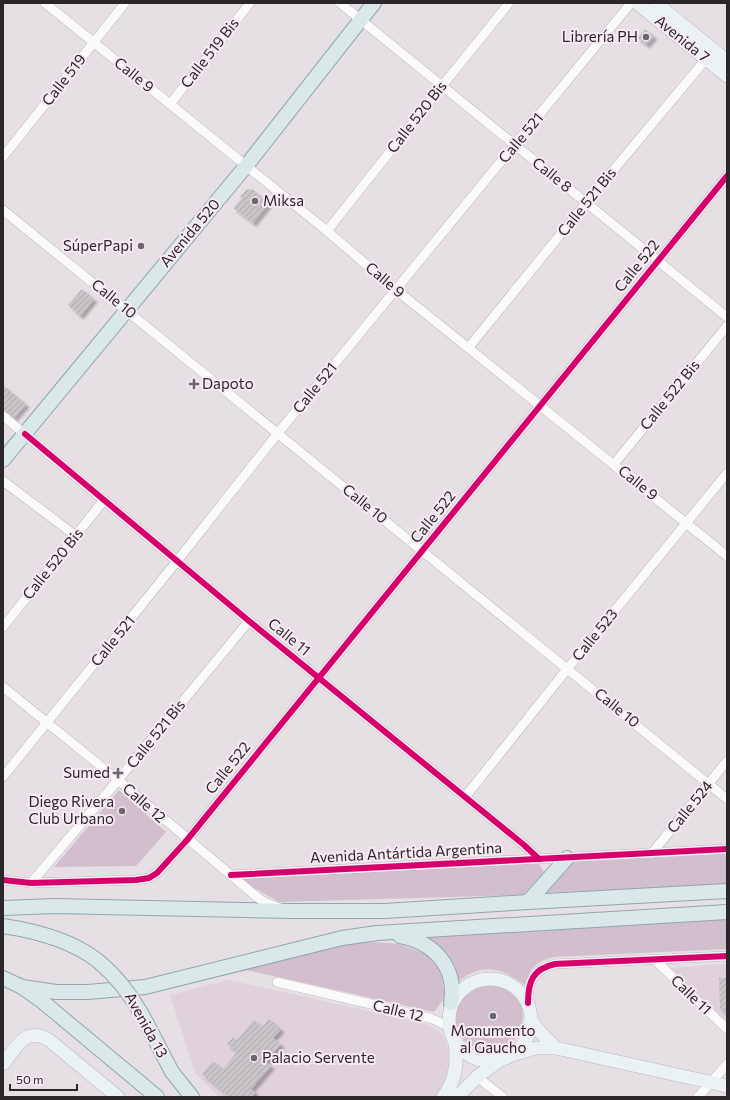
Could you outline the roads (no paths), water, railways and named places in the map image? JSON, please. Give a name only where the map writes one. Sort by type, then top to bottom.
[{"type":"main road","name":"Avenida 520","points":[[3,460],[246,166],[374,3]]},
{"type":"main road","points":[[528,902],[567,858]]},
{"type":"main road","points":[[3,908],[54,906],[290,911],[385,911],[727,891]]},
{"type":"main road","points":[[22,987],[56,992],[88,992],[145,987],[342,938],[377,933],[727,912]]},
{"type":"main road","name":"Avenida 13","points":[[3,926],[56,939],[75,947],[98,961],[111,972],[129,992],[172,1072],[192,1097]]},
{"type":"main road","points":[[377,933],[412,938],[428,946],[438,955],[444,963],[452,984],[453,994],[451,1003]]},
{"type":"main road","points":[[3,978],[22,987],[44,1002],[157,1097]]},
{"type":"street","name":"Calle 9","points":[[45,3],[327,231],[395,289],[727,556]]},
{"type":"street","name":"Calle 519","points":[[3,156],[125,3]]},
{"type":"street","name":"Calle 519 Bis","points":[[170,104],[250,3]]},
{"type":"street","name":"Calle 8","points":[[340,3],[727,317]]},
{"type":"street","name":"Calle 520 Bis","points":[[327,231],[510,3]]},
{"type":"street","name":"Calle 521","points":[[3,777],[395,289],[632,3]]},
{"type":"street","name":"Avenida 7","points":[[637,3],[727,76]]},
{"type":"street","name":"Avenida 7","points":[[656,3],[727,61]]},
{"type":"street","name":"Calle 521 Bis","points":[[469,347],[706,59]]},
{"type":"street","name":"Calle 522","points":[[31,883],[136,880],[149,878],[157,873],[187,840],[727,176]]},
{"type":"street","name":"Calle 10","points":[[3,210],[568,668],[727,799]]},
{"type":"street","name":"Calle 522 Bis","points":[[614,464],[727,326]]},
{"type":"street","name":"Calle 11","points":[[3,416],[249,621],[524,845],[539,859]]},
{"type":"street","name":"Calle 523","points":[[465,798],[568,668],[727,473]]},
{"type":"street","points":[[3,481],[76,536]]},
{"type":"street","name":"Calle 520 Bis","points":[[3,627],[104,500]]},
{"type":"street","name":"Calle 521 Bis","points":[[31,883],[249,621]]},
{"type":"street","name":"Calle 12","points":[[3,687],[118,780],[187,840],[266,903],[290,911]]},
{"type":"street","name":"Calle 524","points":[[652,853],[727,761]]},
{"type":"street","name":"Avenida Antártida Argentina","points":[[231,875],[727,849]]},
{"type":"street","points":[[3,880],[31,883]]},
{"type":"street","points":[[513,1054],[523,1045],[529,1034],[531,1020],[528,1003],[528,990],[531,981],[537,972],[545,966],[555,964],[727,956]]},
{"type":"street","name":"Calle 11","points":[[655,960],[727,1030]]},
{"type":"street","points":[[443,1097],[449,1090],[456,1070],[455,1043],[448,1026],[448,1015],[451,1003],[460,990],[474,981],[489,978],[505,981],[518,990],[528,1003]]},
{"type":"street","name":"Calle 12","points":[[277,982],[430,1018],[448,1026]]},
{"type":"street","points":[[531,1020],[540,1033],[556,1048]]},
{"type":"street","points":[[3,1064],[26,1036],[34,1034],[42,1036],[49,1040],[118,1097]]},
{"type":"street","points":[[455,1043],[467,1055],[475,1059],[483,1061],[500,1060]]},
{"type":"street","points":[[457,1097],[477,1077],[493,1064],[513,1054],[536,1048],[556,1048],[727,1086]]},
{"type":"street","points":[[698,1097],[727,1064]]},
{"type":"street","points":[[477,1077],[503,1097]]},
{"type":"place","name":"Librería PH","points":[[646,37]]},
{"type":"place","name":"Miksa","points":[[255,201]]},
{"type":"place","name":"SúperPapi","points":[[141,246]]},
{"type":"place","name":"Dapoto","points":[[194,384]]},
{"type":"place","name":"Sumed","points":[[118,773]]},
{"type":"place","name":"Diego Rivera Club Urbano","points":[[122,811]]},
{"type":"place","name":"Monumento al Gaucho","points":[[493,1016]]},
{"type":"place","name":"Palacio Servente","points":[[254,1058]]}]
